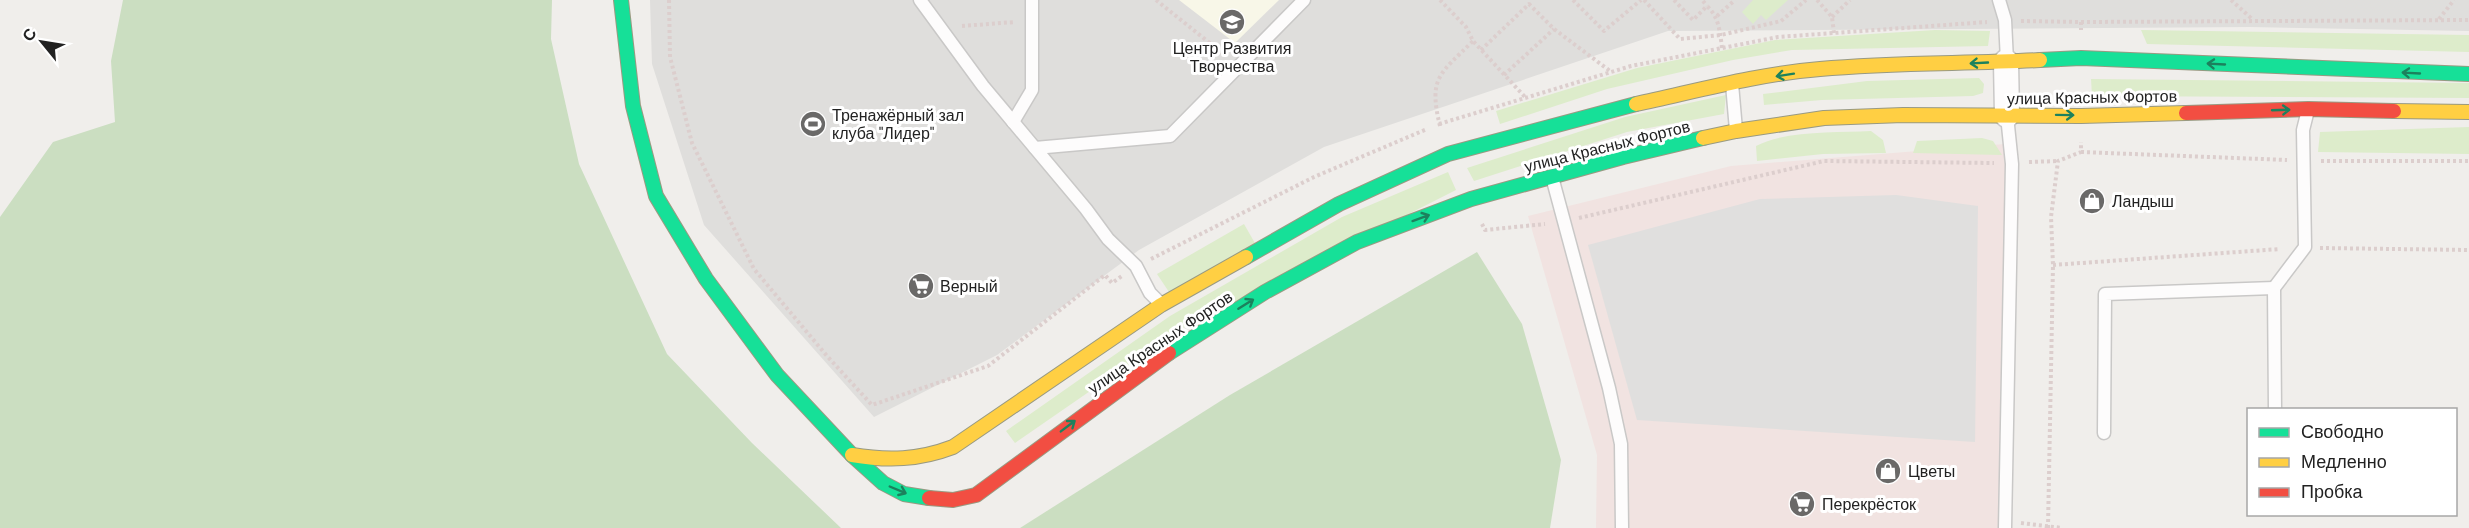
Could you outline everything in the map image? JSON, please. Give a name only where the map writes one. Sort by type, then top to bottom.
[{"type":"street","name":"улица Красных Фортов","points":[[621,0],[633,106],[656,196],[706,279],[777,375],[852,455],[883,483],[904,494],[953,500],[976,495],[1181,344],[1266,292],[1357,242],[1471,200],[1623,157],[1736,131],[1824,118],[2081,116],[2308,109],[2469,112]]},
{"type":"street","name":"улица Красных Фортов","points":[[852,455],[886,461],[903,460],[934,455],[953,447],[1161,305],[1339,204],[1448,154],[1615,109],[1732,83],[1818,69],[1895,64],[2081,58],[2469,74]]},
{"type":"street","points":[[2007,62],[2007,115]]},
{"type":"lane","points":[[920,0],[983,86],[1108,239],[1136,266],[1150,293],[1161,305]]},
{"type":"lane","points":[[1013,122],[1032,90],[1032,0]]},
{"type":"lane","points":[[1035,148],[1170,136],[1304,0]]},
{"type":"lane","points":[[2000,0],[2005,20],[2007,62]]},
{"type":"lane","points":[[1732,83],[1736,131]]},
{"type":"lane","points":[[2275,408],[2274,288],[2304,247],[2303,130],[2308,109]]},
{"type":"lane","points":[[2005,524],[2013,164],[2007,115]]},
{"type":"lane","points":[[1552,176],[1609,388],[1621,444],[1622,528]]},
{"type":"lane","points":[[2104,433],[2105,294],[2274,288]]},
{"type":"path","points":[[669,0],[670,57],[692,143],[754,268],[827,356],[872,405],[988,366],[1106,275],[1112,283],[1136,266]]},
{"type":"path","points":[[1156,0],[1238,66]]},
{"type":"path","points":[[1440,0],[1466,27],[1473,41],[1525,97]]},
{"type":"path","points":[[1481,50],[1533,0]]},
{"type":"path","points":[[1573,0],[1604,31],[1642,0],[1680,39],[1720,35],[1781,21],[1806,0]]},
{"type":"path","points":[[1674,0],[1693,20],[1707,6]]},
{"type":"path","points":[[1717,16],[1735,0]]},
{"type":"path","points":[[1817,0],[1832,17],[1834,33]]},
{"type":"path","points":[[1832,17],[1850,0]]},
{"type":"path","points":[[2231,0],[2252,19]]},
{"type":"path","points":[[2439,19],[2454,0]]},
{"type":"path","points":[[1703,1],[1717,16],[1722,48]]},
{"type":"path","points":[[1529,4],[1554,30],[1610,71]]},
{"type":"path","points":[[2005,20],[2081,22],[2252,19],[2469,20]]},
{"type":"path","points":[[941,28],[1032,20]]},
{"type":"path","points":[[2081,22],[2081,58]]},
{"type":"path","points":[[1504,75],[1554,30]]},
{"type":"path","points":[[1448,154],[1439,124],[1434,95],[1439,75],[1473,41]]},
{"type":"path","points":[[2081,116],[2081,152]]},
{"type":"path","points":[[1471,200],[1485,230],[1564,222],[1824,161],[2013,164],[2058,160],[2081,152],[2305,161],[2469,162]]},
{"type":"path","points":[[2048,527],[2053,265],[2051,217],[2058,160]]},
{"type":"path","points":[[2053,265],[2304,247],[2469,250]]},
{"type":"path","points":[[2005,524],[2062,528]]},
{"type":"shaded area","points":[[650,0],[2469,0],[2469,31],[2250,27],[1668,31],[1324,147],[1139,250],[997,355],[874,417],[704,225],[652,64]]},
{"type":"shaded area","name":"Центр Развития Творчества","points":[[1179,0],[1279,0],[1235,43]]},
{"type":"shaded area","points":[[2017,143],[2011,528],[1596,528],[1597,455],[1528,216],[1731,166]]},
{"type":"shaded area","points":[[1896,195],[1978,206],[1975,442],[1637,420],[1588,245],[1760,199]]},
{"type":"green space","points":[[123,0],[552,0],[551,39],[579,164],[667,354],[752,443],[841,528],[0,528],[0,217],[53,142],[115,122],[111,61]]},
{"type":"green space","points":[[1753,0],[1788,0],[1766,20],[1761,15],[1753,24],[1742,12]]},
{"type":"green space","points":[[1935,30],[1990,31],[1988,46],[1792,50],[1733,60],[1607,89],[1500,124],[1496,111],[1637,68],[1775,40]]},
{"type":"green space","points":[[2141,30],[2469,35],[2469,52],[2147,44]]},
{"type":"green space","points":[[1979,78],[1984,84],[1983,93],[1973,96],[1822,100],[1764,105],[1763,94],[1867,81]]},
{"type":"green space","points":[[2091,79],[2469,83],[2469,98],[2092,96]]},
{"type":"green space","points":[[1726,95],[1724,114],[1627,132],[1474,181],[1467,168],[1625,117]]},
{"type":"green space","points":[[2469,127],[2469,154],[2318,152],[2320,132]]},
{"type":"green space","points":[[1871,131],[1883,140],[1886,153],[1823,154],[1757,161],[1756,146],[1782,137],[1812,133]]},
{"type":"green space","points":[[1982,138],[1993,141],[2002,155],[1913,153],[1917,141]]},
{"type":"green space","points":[[1448,172],[1456,190],[1177,331],[1015,443],[1006,431],[1170,316],[1342,217]]},
{"type":"green space","points":[[1244,224],[1256,245],[1171,295],[1157,274]]},
{"type":"green space","points":[[1477,252],[1522,324],[1561,460],[1550,528],[1020,528],[1230,395]]},
{"type":"traffic: fast","points":[[621,0],[633,106],[656,196],[706,279],[777,375],[852,455],[883,483],[904,494],[929,498]]},
{"type":"traffic: fast","points":[[2040,60],[2081,58],[2469,74]]},
{"type":"traffic: fast","points":[[1246,257],[1339,204],[1448,154],[1636,104]]},
{"type":"traffic: fast","points":[[1169,353],[1265,292],[1357,242],[1471,199],[1623,157],[1703,138]]},
{"type":"traffic: slow","points":[[1636,104],[1797,71],[1875,65],[2040,60]]},
{"type":"traffic: slow","points":[[2394,111],[2469,112]]},
{"type":"traffic: slow","points":[[1703,138],[1824,118],[1903,115],[2081,116],[2186,113]]},
{"type":"traffic: slow","points":[[852,455],[878,458],[916,457],[953,447],[1161,305],[1246,257]]},
{"type":"traffic: jam","points":[[2186,113],[2308,109],[2394,111]]},
{"type":"traffic: jam","points":[[929,498],[953,500],[976,495],[1169,353]]},
{"type":"place","name":"Центр Развития Творчества","points":[[1232,22]]},
{"type":"place","name":"Тренажёрный зал клуба \"Лидер\"","points":[[813,124]]},
{"type":"place","name":"Ландыш","points":[[2092,201]]},
{"type":"place","name":"Верный","points":[[921,286]]},
{"type":"place","name":"Цветы","points":[[1888,471]]},
{"type":"place","name":"Перекрёсток","points":[[1802,504]]}]
